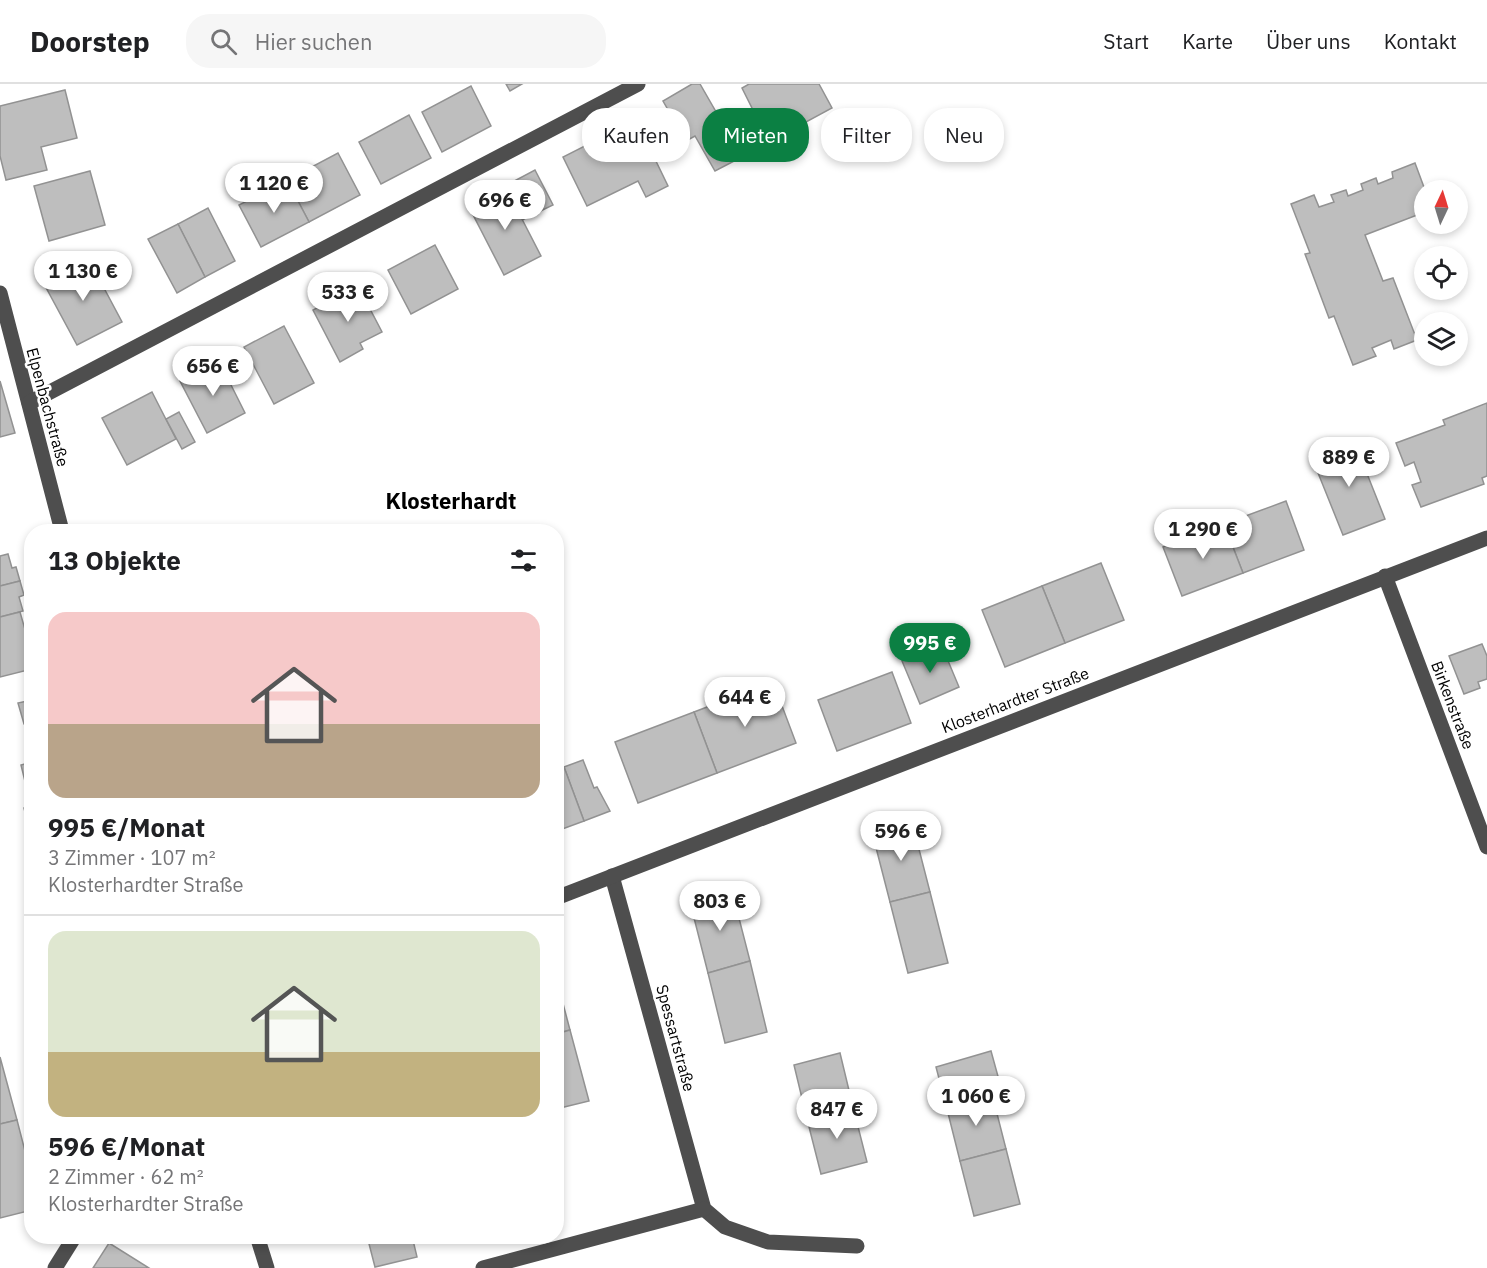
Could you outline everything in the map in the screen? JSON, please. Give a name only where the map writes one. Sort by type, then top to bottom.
[{"type":"street","points":[[29,404],[638,84]]},
{"type":"street","name":"Elpenbachstraße","points":[[0,293],[60,524]]},
{"type":"street","name":"Klosterhardter Straße","points":[[564,895],[1487,538]]},
{"type":"street","name":"Birkenstraße","points":[[1385,576],[1487,847]]},
{"type":"street","name":"Spessartstraße","points":[[612,876],[704,1209]]},
{"type":"street","points":[[483,1268],[704,1209],[725,1227],[768,1242],[856,1246]]},
{"type":"street","points":[[55,1268],[70,1244]]},
{"type":"street","points":[[260,1244],[267,1268]]},
{"type":"building","points":[[506,84],[522,84],[510,91]]},
{"type":"building","points":[[692,84],[700,84],[714,108],[702,108],[702,148],[695,136],[690,139],[690,108],[667,108],[663,101]]},
{"type":"building","points":[[749,84],[819,84],[832,108],[821,108],[821,114],[809,120],[809,108],[752,108],[742,88]]},
{"type":"building","points":[[471,86],[491,126],[442,152],[422,112]]},
{"type":"building","points":[[65,90],[77,138],[41,147],[47,170],[6,180],[0,156],[0,106]]},
{"type":"building","points":[[409,115],[431,158],[381,184],[359,142]]},
{"type":"building","points":[[582,147],[582,162],[656,162],[668,186],[646,197],[638,181],[587,206],[563,157]]},
{"type":"building","points":[[338,153],[360,195],[309,222],[287,180]]},
{"type":"building","points":[[710,162],[732,162],[715,171]]},
{"type":"building","points":[[1415,163],[1421,180],[1414,180],[1414,216],[1365,235],[1383,281],[1393,278],[1414,332],[1414,341],[1394,349],[1391,340],[1372,348],[1376,356],[1353,365],[1334,316],[1329,318],[1305,254],[1310,253],[1291,204],[1314,195],[1319,207],[1334,202],[1331,195],[1346,190],[1348,196],[1363,190],[1361,184],[1376,178],[1378,184],[1393,178],[1392,172]]},
{"type":"building","points":[[535,170],[553,205],[522,220],[505,186]]},
{"type":"building","points":[[90,171],[105,225],[49,241],[34,186]]},
{"type":"building","points":[[287,180],[309,222],[261,247],[239,205]]},
{"type":"building","points":[[505,186],[541,256],[504,275],[468,205]]},
{"type":"building","points":[[208,208],[235,261],[205,277],[178,224]]},
{"type":"building","points":[[178,224],[205,277],[177,293],[148,239]]},
{"type":"building","points":[[435,245],[458,289],[411,314],[388,270]]},
{"type":"building","points":[[88,258],[122,322],[77,345],[43,282]]},
{"type":"building","points":[[358,286],[382,332],[360,343],[363,349],[340,362],[313,310]]},
{"type":"building","points":[[284,326],[314,383],[274,404],[244,347]]},
{"type":"building","points":[[219,361],[245,413],[207,433],[180,381]]},
{"type":"building","points":[[0,381],[15,433],[0,437]]},
{"type":"building","points":[[152,392],[176,439],[127,465],[102,418]]},
{"type":"building","points":[[1487,403],[1487,476],[1482,478],[1484,484],[1421,507],[1412,485],[1421,482],[1414,462],[1405,466],[1396,443],[1445,425],[1443,420]]},
{"type":"building","points":[[179,412],[195,442],[182,449],[166,419]]},
{"type":"building","points":[[1354,441],[1385,519],[1343,535],[1312,458]]},
{"type":"building","points":[[1286,501],[1304,550],[1243,573],[1224,524]]},
{"type":"building","points":[[1224,524],[1243,573],[1182,596],[1163,547]]},
{"type":"building","points":[[8,554],[12,568],[16,567],[20,581],[0,586],[0,556]]},
{"type":"building","points":[[1101,563],[1124,620],[1065,643],[1042,586]]},
{"type":"building","points":[[20,581],[24,595],[19,597],[23,611],[0,617],[0,586]]},
{"type":"building","points":[[1042,586],[1065,643],[1005,667],[982,610]]},
{"type":"building","points":[[20,612],[24,626],[24,671],[0,677],[0,617]]},
{"type":"building","points":[[941,644],[959,687],[920,704],[902,661]]},
{"type":"building","points":[[1482,644],[1487,656],[1487,679],[1478,682],[1480,688],[1464,694],[1449,656]]},
{"type":"building","points":[[892,672],[911,723],[837,751],[818,700]]},
{"type":"building","points":[[773,682],[796,743],[717,773],[694,712]]},
{"type":"building","points":[[24,702],[24,724],[18,703]]},
{"type":"building","points":[[694,712],[717,773],[638,803],[615,742]]},
{"type":"building","points":[[583,760],[594,788],[597,787],[610,811],[584,821],[564,767]]},
{"type":"building","points":[[564,767],[584,821],[564,828]]},
{"type":"building","points":[[912,822],[930,892],[890,902],[872,832]]},
{"type":"building","points":[[732,891],[750,961],[708,973],[690,902]]},
{"type":"building","points":[[930,892],[948,963],[908,973],[890,902]]},
{"type":"building","points":[[750,961],[767,1032],[725,1043],[708,973]]},
{"type":"building","points":[[564,1007],[570,1030],[564,1032]]},
{"type":"building","points":[[570,1030],[589,1101],[564,1107],[564,1032]]},
{"type":"building","points":[[991,1051],[1002,1091],[946,1105],[936,1067]]},
{"type":"building","points":[[840,1053],[853,1107],[807,1119],[794,1065]]},
{"type":"building","points":[[0,1057],[17,1120],[0,1124]]},
{"type":"building","points":[[992,1094],[1006,1149],[960,1161],[946,1105]]},
{"type":"building","points":[[853,1107],[867,1162],[821,1174],[807,1119]]},
{"type":"building","points":[[17,1120],[24,1147],[24,1212],[0,1218],[0,1124]]},
{"type":"building","points":[[1006,1149],[1020,1204],[974,1216],[960,1161]]},
{"type":"building","points":[[108,1244],[111,1244],[149,1268],[93,1268]]},
{"type":"building","points":[[369,1244],[414,1244],[417,1257],[375,1267]]},
{"type":"district","name":"Klosterhardt","points":[[451,501]]}]
